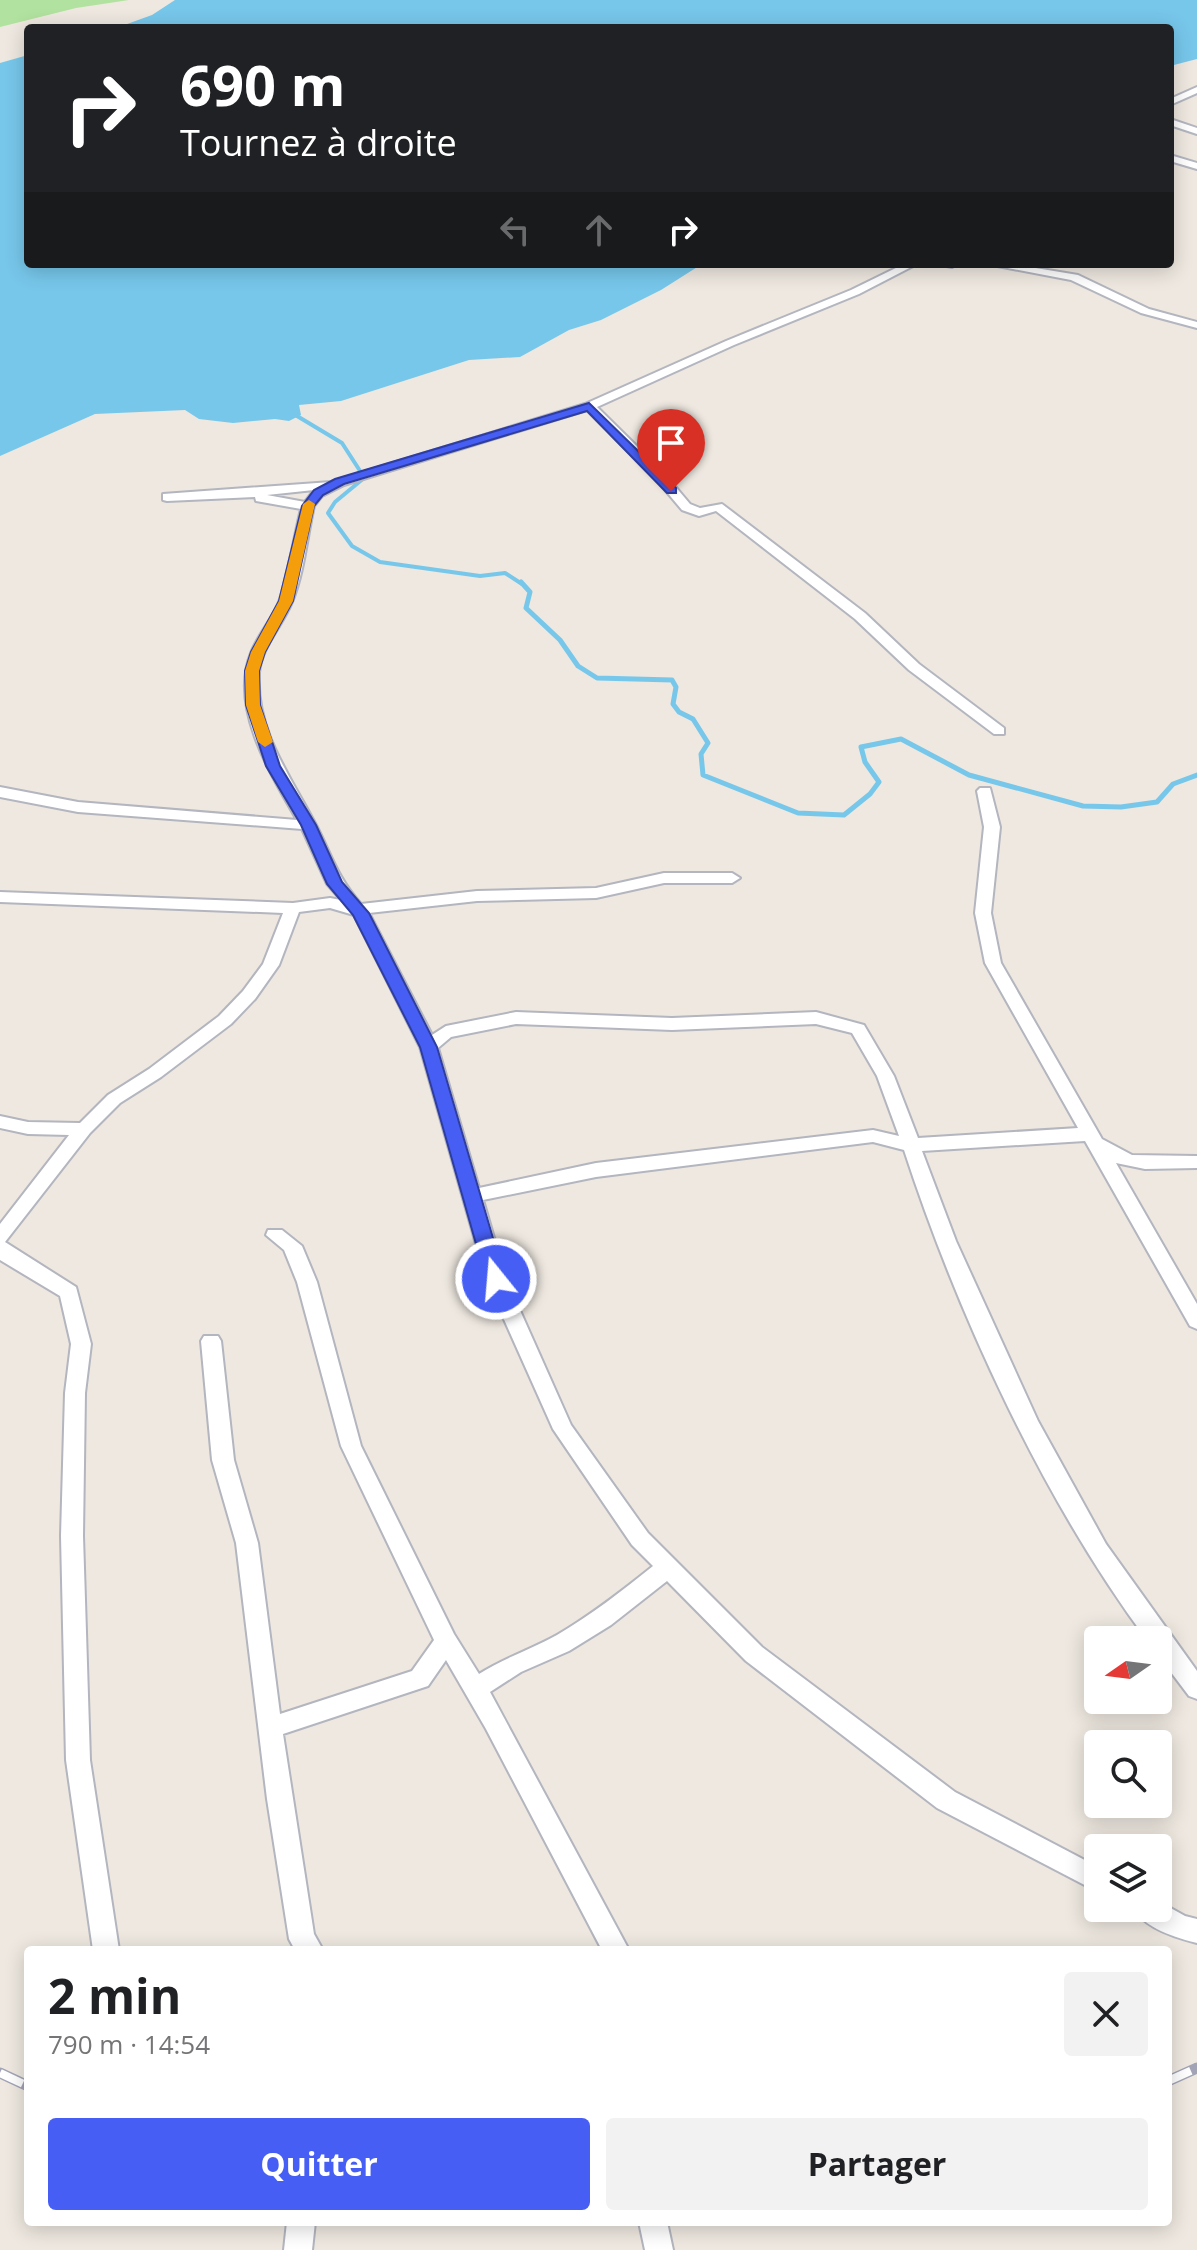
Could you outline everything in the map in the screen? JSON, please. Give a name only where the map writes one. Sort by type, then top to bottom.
[{"type":"street","points":[[1174,100],[1197,90]]},
{"type":"street","points":[[1174,123],[1197,131]]},
{"type":"street","points":[[1174,159],[1197,168]]},
{"type":"street","points":[[1174,172],[1197,168]]},
{"type":"street","points":[[904,268],[589,406],[333,485],[318,493],[308,506],[286,601],[258,652],[251,687],[253,705],[273,766],[308,825],[335,884],[357,909],[429,1047],[496,1279],[563,1429],[632,1528],[667,1568],[754,1654],[946,1800],[1084,1873]]},
{"type":"street","points":[[1017,268],[1074,277],[1145,311],[1197,325]]},
{"type":"street","points":[[589,406],[641,456],[686,507],[699,512],[718,507],[860,616],[914,667],[999,731]]},
{"type":"street","points":[[167,497],[245,494],[333,485]]},
{"type":"street","points":[[245,494],[308,506]]},
{"type":"street","points":[[985,791],[992,827],[983,913],[993,963],[1197,1321]]},
{"type":"street","points":[[0,792],[78,807],[308,825]]},
{"type":"street","points":[[0,897],[145,905],[293,908],[330,903],[357,909],[477,896],[596,893],[664,878],[732,878]]},
{"type":"street","points":[[0,1237],[84,1129],[114,1099],[155,1073],[225,1020],[249,995],[271,965],[293,908]]},
{"type":"street","points":[[429,1047],[446,1032],[516,1018],[672,1024],[816,1018],[858,1029],[883,1070],[933,1213],[1001,1366],[1058,1477],[1124,1591],[1197,1689]]},
{"type":"street","points":[[0,1122],[28,1128],[84,1129]]},
{"type":"street","points":[[471,1196],[596,1170],[873,1136],[909,1145],[1089,1134],[1108,1154],[1127,1161],[1197,1162]]},
{"type":"street","points":[[275,1235],[292,1246],[307,1282],[351,1446],[446,1641],[522,1771],[573,1875],[614,1946]]},
{"type":"street","points":[[0,1248],[6,1255],[69,1292],[81,1344],[75,1393],[73,1656],[78,1760],[105,1946]]},
{"type":"street","points":[[211,1341],[223,1460],[247,1543],[302,1939],[307,1946]]},
{"type":"street","points":[[476,1689],[513,1665],[572,1638],[667,1568]]},
{"type":"street","points":[[271,1727],[420,1679],[446,1641]]},
{"type":"street","points":[[1172,1922],[1197,1931]]},
{"type":"street","points":[[298,2250],[301,2226]]},
{"type":"street","points":[[654,2226],[659,2250]]},
{"type":"green space","points":[[0,0],[129,0],[76,8],[0,27]]},
{"type":"water","points":[[175,0],[1197,0],[1197,59],[1174,65],[1174,24],[127,24],[152,15]]},
{"type":"water","points":[[24,56],[24,268],[696,268],[661,290],[601,320],[569,330],[520,357],[469,360],[341,401],[299,405],[301,415],[289,421],[275,419],[233,423],[199,419],[185,410],[95,414],[0,456],[0,63]]},
{"type":"waterway","points":[[292,413],[342,443],[362,474]]},
{"type":"waterway","points":[[364,478],[335,502],[328,513],[352,546],[380,562],[480,576],[505,573],[522,584]]},
{"type":"waterway","points":[[521,582],[530,592],[526,608],[560,640],[578,666],[597,678],[672,680],[676,687],[673,704],[679,712],[693,719],[708,743],[701,754],[703,775],[798,813],[844,815],[870,794],[879,782],[865,762],[861,747],[901,739],[969,775],[1083,806],[1121,807],[1157,802],[1173,784],[1197,775]]},
{"type":"railway","points":[[1172,2079],[1197,2068]]},
{"type":"railway","points":[[0,2073],[24,2084]]},
{"type":"slow traffic","points":[[265,742],[253,705],[252,671],[258,652],[286,601],[309,504]]},
{"type":"route","points":[[496,1279],[429,1047],[361,913],[335,884],[308,825],[273,766],[253,705],[252,671],[258,652],[286,601],[308,506],[318,493],[340,482],[589,406],[624,438],[671,491]]}]
